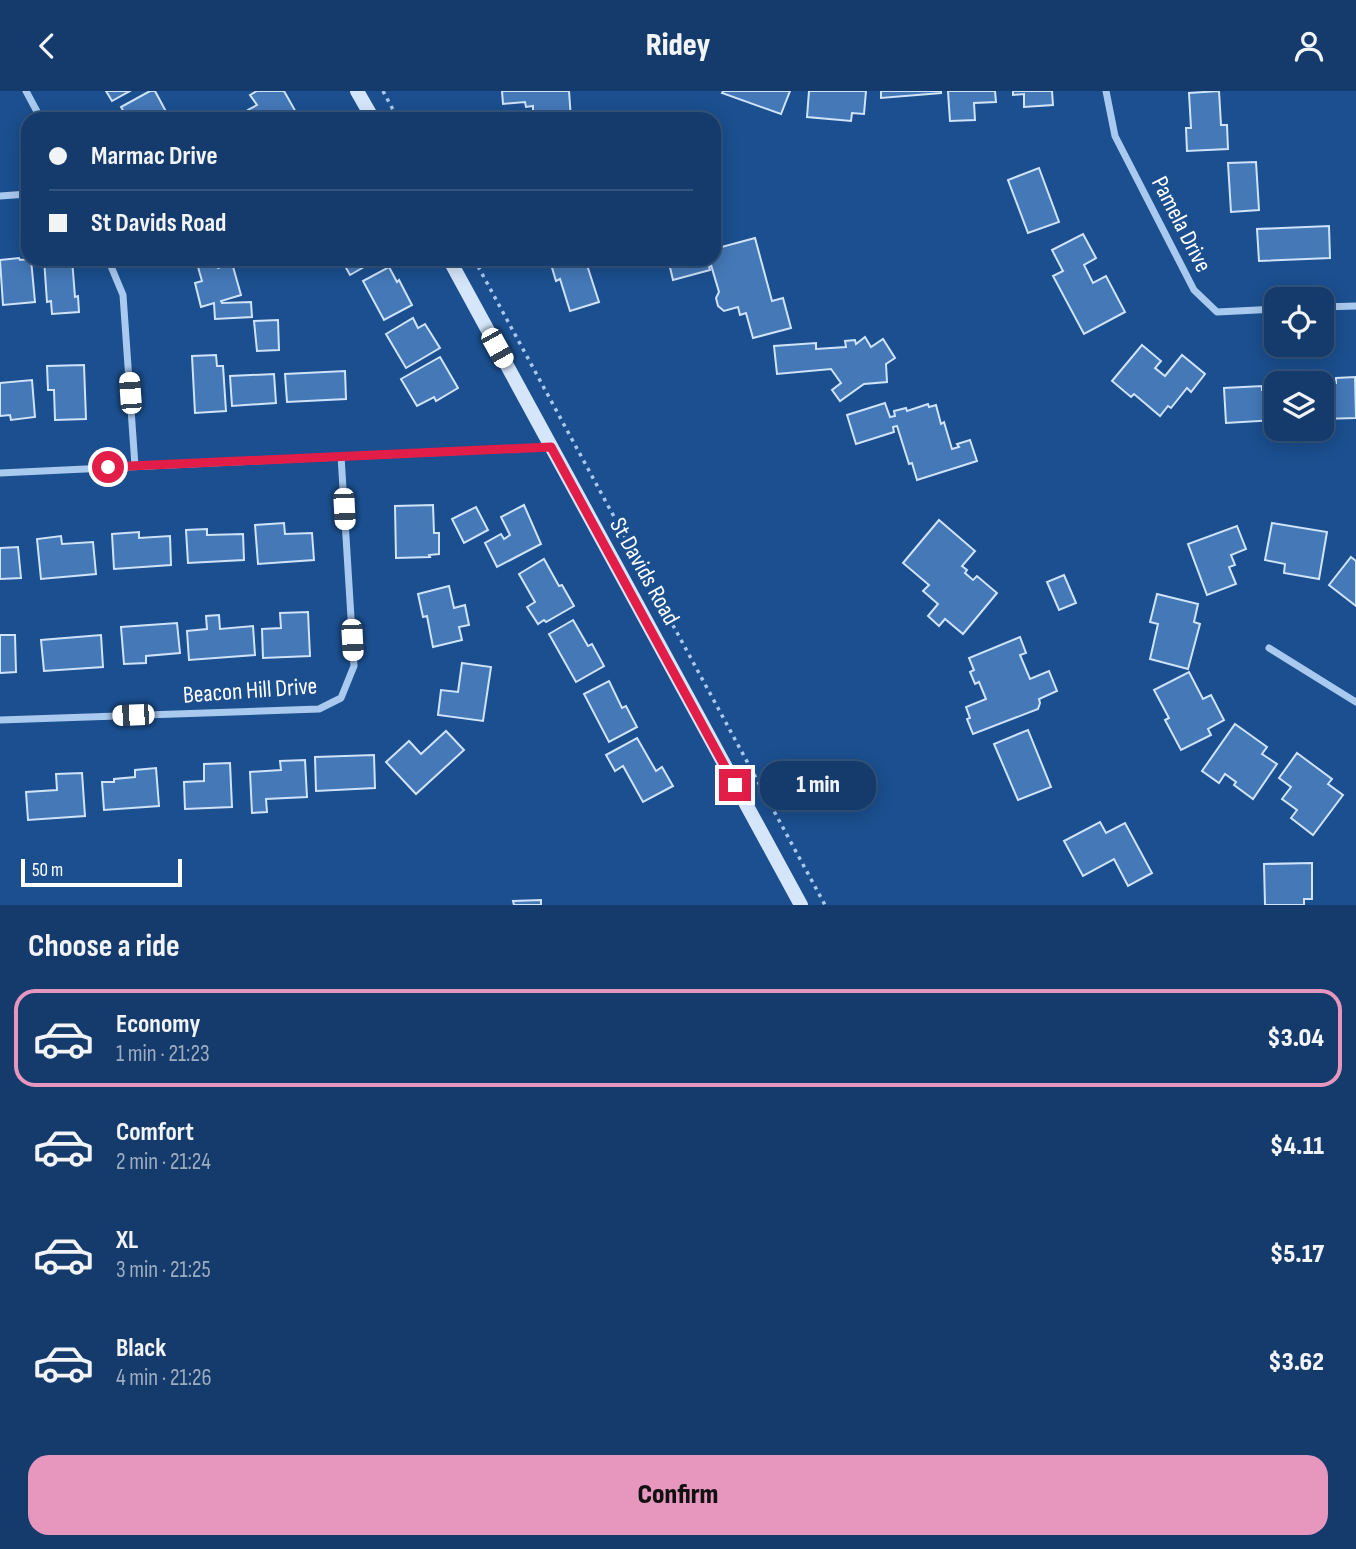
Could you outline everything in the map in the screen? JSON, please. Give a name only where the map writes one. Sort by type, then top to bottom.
[{"type":"main road","points":[[357,91],[369,112]]},
{"type":"main road","name":"St Davids Road","points":[[453,266],[801,905]]},
{"type":"street","points":[[26,91],[37,112]]},
{"type":"street","name":"Pamela Drive","points":[[1106,91],[1115,136],[1195,290],[1217,312],[1264,310]]},
{"type":"street","points":[[0,196],[21,194]]},
{"type":"street","points":[[111,266],[123,295],[135,466]]},
{"type":"street","points":[[1334,307],[1356,306]]},
{"type":"street","points":[[0,473],[551,447]]},
{"type":"street","name":"Beacon Hill Drive","points":[[0,720],[319,709],[341,698],[354,666],[341,456]]},
{"type":"street","points":[[1269,649],[1356,702]]},
{"type":"path","points":[[383,91],[394,112]]},
{"type":"path","points":[[478,266],[825,905]]},
{"type":"building","points":[[106,91],[130,91],[112,101]]},
{"type":"building","points":[[150,91],[155,91],[166,112],[124,112],[121,107]]},
{"type":"building","points":[[257,91],[284,91],[296,112],[249,112],[248,110],[257,105],[250,95]]},
{"type":"building","points":[[502,91],[569,91],[570,112],[533,112],[533,106],[526,107],[525,102],[503,104]]},
{"type":"building","points":[[790,91],[781,114],[722,93]]},
{"type":"building","points":[[809,91],[866,91],[864,114],[852,113],[851,121],[807,117]]},
{"type":"building","points":[[881,91],[941,91],[941,93],[881,98]]},
{"type":"building","points":[[948,91],[995,91],[996,102],[974,103],[975,120],[950,121]]},
{"type":"building","points":[[1013,91],[1052,91],[1053,105],[1024,107],[1024,94],[1013,95]]},
{"type":"building","points":[[1219,91],[1221,125],[1227,125],[1228,149],[1187,151],[1186,128],[1191,128],[1189,93]]},
{"type":"building","points":[[1256,162],[1259,210],[1231,212],[1228,163]]},
{"type":"building","points":[[1039,168],[1059,222],[1028,233],[1008,180]]},
{"type":"building","points":[[1329,226],[1330,258],[1259,261],[1257,229]]},
{"type":"building","points":[[1083,234],[1096,258],[1084,265],[1093,283],[1106,276],[1125,312],[1084,334],[1053,276],[1063,271],[1052,250]]},
{"type":"building","points":[[755,238],[772,301],[783,298],[791,328],[753,338],[746,313],[740,315],[738,307],[724,311],[718,306],[716,298],[719,292],[711,266],[721,266],[721,247]]},
{"type":"building","points":[[19,258],[21,266],[32,266],[35,302],[3,305],[0,260]]},
{"type":"building","points":[[44,266],[73,266],[79,312],[52,314],[51,301],[47,302]]},
{"type":"building","points":[[233,266],[241,295],[221,301],[251,302],[252,317],[215,319],[214,303],[201,307],[195,283],[202,281],[198,267]]},
{"type":"building","points":[[345,266],[366,266],[350,275]]},
{"type":"building","points":[[552,266],[587,266],[599,302],[570,311],[560,279],[556,281]]},
{"type":"building","points":[[670,266],[709,266],[710,270],[673,280]]},
{"type":"building","points":[[389,267],[412,305],[384,320],[363,281]]},
{"type":"building","points":[[413,318],[418,328],[425,324],[440,348],[406,368],[386,334]]},
{"type":"building","points":[[278,320],[279,350],[257,351],[254,321]]},
{"type":"building","points":[[865,337],[871,347],[883,339],[895,358],[886,364],[887,382],[864,384],[840,401],[832,390],[841,383],[831,369],[777,374],[774,346],[816,343],[816,349],[846,347],[845,341],[855,340],[856,344]]},
{"type":"building","points":[[1142,345],[1161,361],[1155,368],[1165,376],[1182,355],[1205,374],[1191,392],[1187,388],[1171,408],[1168,406],[1160,416],[1134,394],[1131,397],[1112,381]]},
{"type":"building","points":[[216,355],[217,366],[223,366],[226,411],[195,413],[192,356]]},
{"type":"building","points":[[440,357],[458,388],[436,401],[434,397],[417,406],[401,379]]},
{"type":"building","points":[[84,365],[86,419],[55,420],[54,390],[48,390],[47,366]]},
{"type":"building","points":[[345,371],[346,399],[287,402],[285,374]]},
{"type":"building","points":[[274,374],[276,403],[232,406],[230,376]]},
{"type":"building","points":[[1355,377],[1356,418],[1334,419],[1336,378]]},
{"type":"building","points":[[32,380],[35,417],[11,420],[10,415],[0,416],[0,383]]},
{"type":"building","points":[[1262,386],[1264,421],[1226,423],[1224,388]]},
{"type":"building","points":[[885,403],[890,417],[895,416],[894,411],[906,408],[907,411],[928,404],[929,407],[936,405],[952,449],[959,447],[957,444],[970,440],[977,461],[917,480],[897,426],[893,427],[894,432],[856,444],[847,415]]},
{"type":"building","points":[[433,505],[434,533],[439,533],[439,554],[429,555],[430,557],[396,558],[395,506]]},
{"type":"building","points":[[524,505],[541,544],[497,567],[485,543],[501,534],[504,539],[510,535],[501,517]]},
{"type":"building","points":[[476,507],[488,530],[464,543],[452,519]]},
{"type":"building","points":[[939,520],[975,551],[962,566],[967,570],[965,573],[973,580],[977,576],[997,593],[963,634],[945,619],[939,626],[928,616],[938,604],[923,591],[929,585],[903,563]]},
{"type":"building","points":[[284,523],[285,534],[312,533],[314,560],[258,564],[255,525]]},
{"type":"building","points":[[1272,523],[1327,532],[1319,579],[1284,573],[1285,564],[1265,560]]},
{"type":"building","points":[[1237,526],[1246,549],[1231,555],[1235,565],[1229,567],[1236,584],[1207,595],[1188,544]]},
{"type":"building","points":[[207,529],[207,535],[243,534],[244,560],[188,563],[186,530]]},
{"type":"building","points":[[139,532],[139,538],[170,536],[171,565],[114,569],[112,534]]},
{"type":"building","points":[[61,536],[62,544],[93,542],[96,574],[41,579],[37,539]]},
{"type":"building","points":[[18,547],[21,578],[0,579],[0,548]]},
{"type":"building","points":[[1351,557],[1356,561],[1356,606],[1329,585]]},
{"type":"building","points":[[544,559],[574,606],[538,624],[527,607],[535,602],[519,574]]},
{"type":"building","points":[[1064,575],[1076,603],[1059,610],[1047,582]]},
{"type":"building","points":[[449,586],[454,608],[465,605],[469,625],[459,627],[462,640],[433,647],[427,616],[423,617],[418,594]]},
{"type":"building","points":[[1157,594],[1198,604],[1194,622],[1200,624],[1188,669],[1150,659],[1158,624],[1150,622]]},
{"type":"building","points":[[308,612],[310,656],[263,658],[262,629],[281,628],[280,613]]},
{"type":"building","points":[[219,615],[220,629],[253,626],[255,655],[189,660],[187,631],[207,629],[206,616]]},
{"type":"building","points":[[573,620],[588,646],[592,644],[604,666],[576,682],[549,634]]},
{"type":"building","points":[[177,623],[180,653],[146,656],[146,663],[124,664],[121,627]]},
{"type":"building","points":[[0,635],[15,635],[16,672],[0,673]]},
{"type":"building","points":[[101,635],[103,667],[44,671],[41,640]]},
{"type":"building","points":[[1020,637],[1026,653],[1020,655],[1030,679],[1049,671],[1057,691],[1039,699],[1038,709],[973,734],[966,707],[986,699],[979,682],[975,684],[970,672],[974,670],[969,658]]},
{"type":"building","points":[[462,663],[491,667],[483,721],[438,715],[441,690],[458,692]]},
{"type":"building","points":[[1189,672],[1203,699],[1211,695],[1224,720],[1208,729],[1211,735],[1181,750],[1165,720],[1169,718],[1154,690]]},
{"type":"building","points":[[609,681],[622,708],[626,706],[637,727],[609,742],[584,694]]},
{"type":"building","points":[[1235,724],[1267,747],[1262,754],[1277,764],[1253,799],[1234,785],[1236,782],[1225,774],[1219,783],[1202,771]]},
{"type":"building","points":[[1028,730],[1051,787],[1018,800],[994,744]]},
{"type":"building","points":[[446,731],[464,750],[416,794],[386,762],[409,741],[421,754]]},
{"type":"building","points":[[637,738],[656,771],[662,767],[673,786],[643,802],[623,766],[615,771],[606,755]]},
{"type":"building","points":[[1297,753],[1332,779],[1328,784],[1343,795],[1313,835],[1291,818],[1297,810],[1282,799],[1291,787],[1279,778]]},
{"type":"building","points":[[374,755],[375,788],[316,791],[315,757]]},
{"type":"building","points":[[305,760],[307,797],[266,799],[267,812],[252,813],[250,772],[281,770],[280,761]]},
{"type":"building","points":[[230,763],[232,807],[185,809],[184,782],[204,781],[204,764]]},
{"type":"building","points":[[156,768],[159,806],[104,810],[102,782],[135,777],[135,770]]},
{"type":"building","points":[[82,773],[85,816],[28,820],[26,792],[57,790],[56,774]]},
{"type":"building","points":[[1100,822],[1106,833],[1125,823],[1152,873],[1128,886],[1114,859],[1083,876],[1064,841]]},
{"type":"building","points":[[1312,863],[1312,899],[1304,899],[1304,905],[1265,905],[1264,864]]},
{"type":"building","points":[[541,900],[541,905],[514,905],[513,901]]},
{"type":"route","points":[[108,467],[551,447],[735,785]]}]
